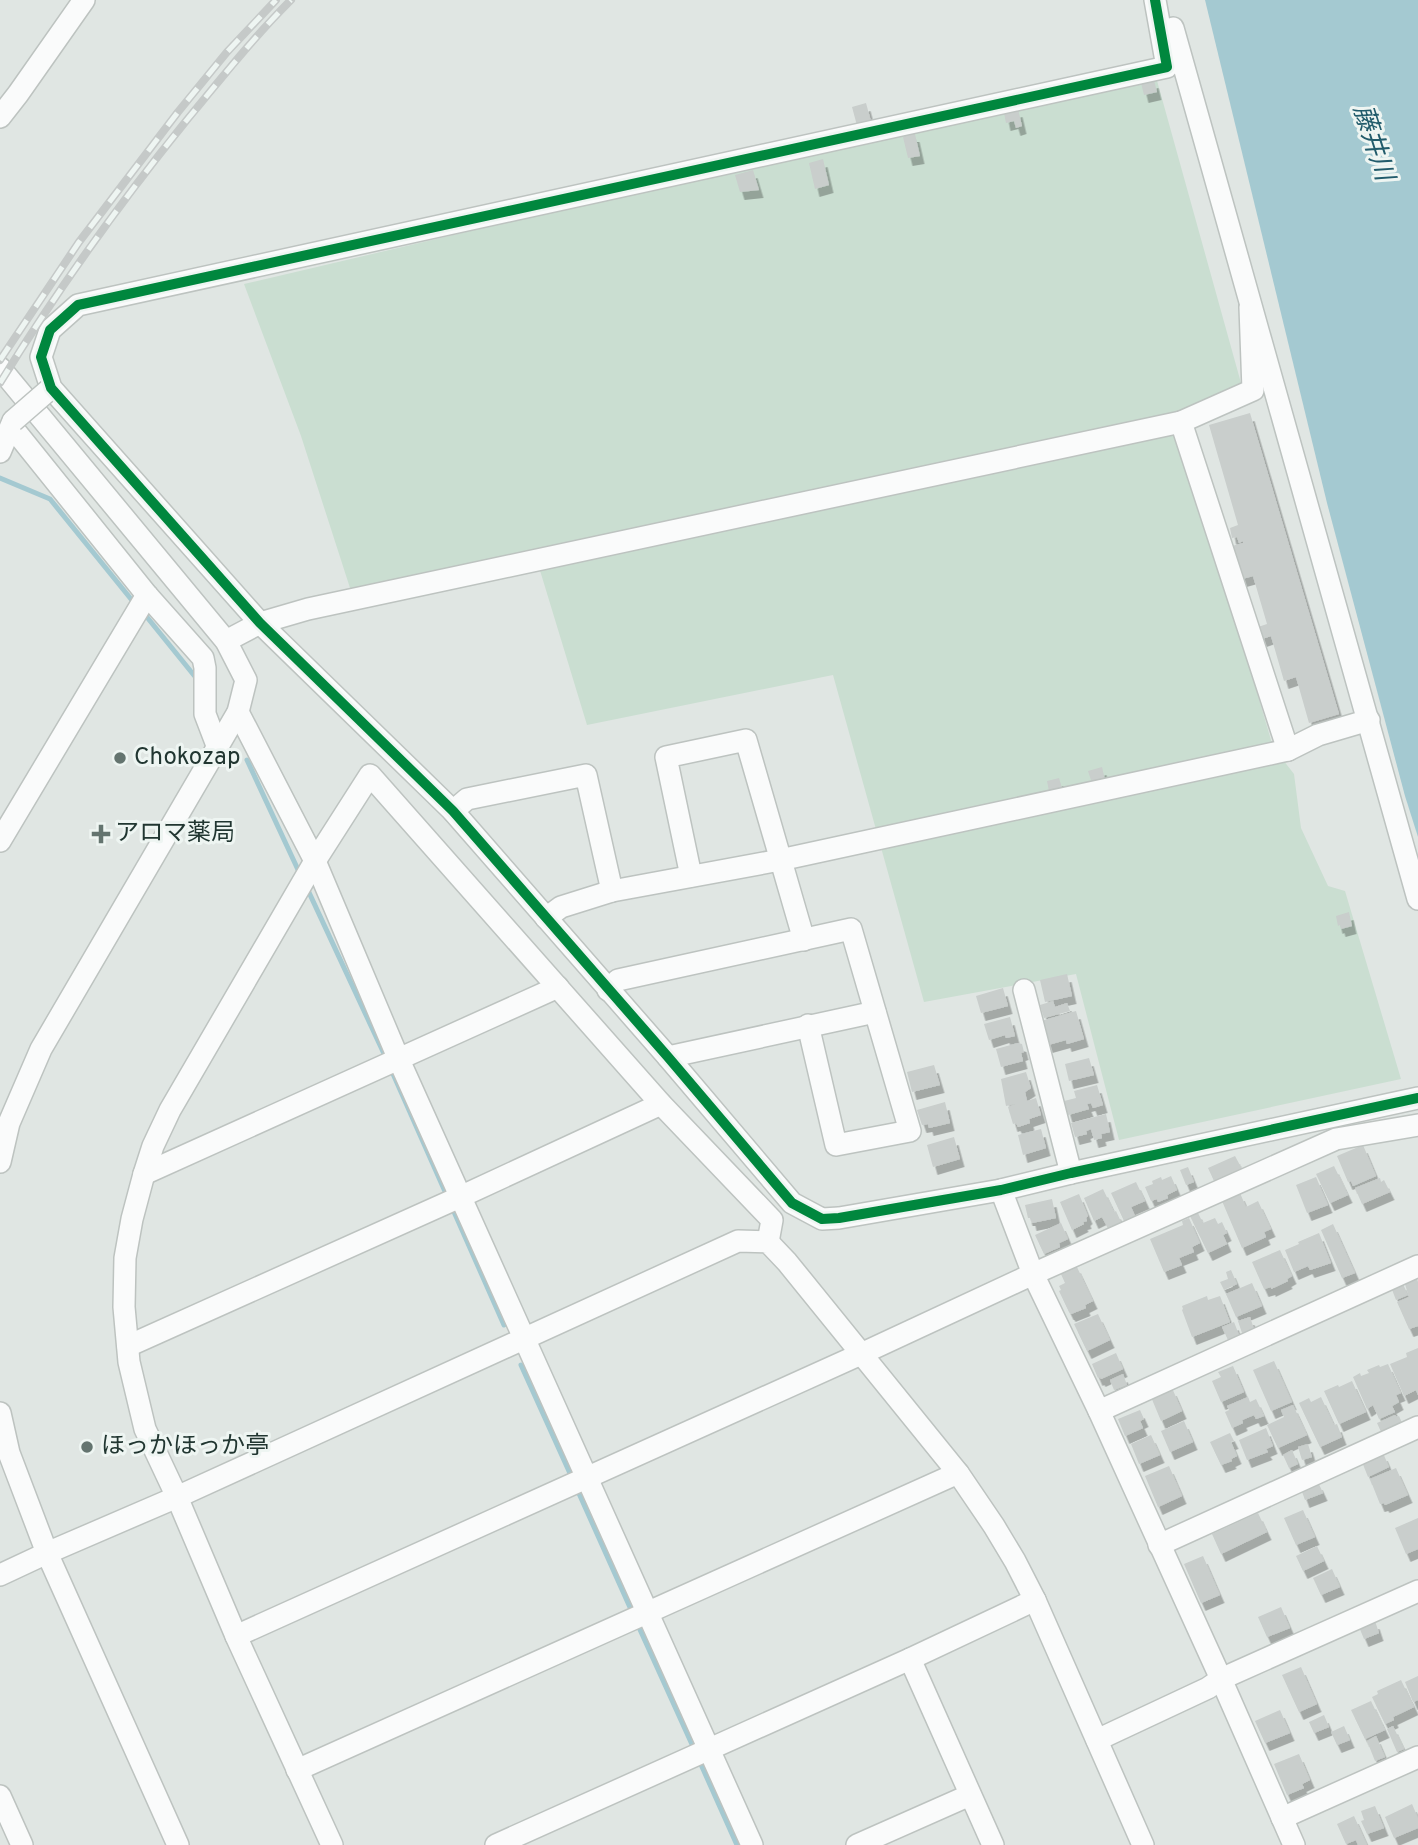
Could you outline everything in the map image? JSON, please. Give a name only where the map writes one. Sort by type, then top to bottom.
[{"type":"street","points":[[0,117],[84,0]]},
{"type":"street","points":[[1155,0],[1167,66],[78,304],[50,330],[41,357],[51,388],[260,623],[453,811],[792,1203],[822,1219],[839,1218],[1001,1190],[1072,1172],[1418,1098]]},
{"type":"street","points":[[1165,0],[1418,899]]},
{"type":"street","points":[[226,641],[260,623],[308,609],[1181,422],[1253,390],[1250,307]]},
{"type":"street","points":[[0,368],[226,641],[246,680],[238,712],[41,1049],[9,1123],[0,1162]]},
{"type":"street","points":[[0,452],[12,424],[51,388]]},
{"type":"street","points":[[1181,422],[1288,750]]},
{"type":"street","points":[[12,424],[140,606],[203,659],[205,714],[218,748]]},
{"type":"street","points":[[0,841],[140,606]]},
{"type":"street","points":[[238,712],[307,875],[453,1200],[524,1338],[578,1481],[701,1753],[752,1845]]},
{"type":"street","points":[[546,918],[561,907],[612,891],[780,860],[1288,750],[1318,735],[1369,720]]},
{"type":"street","points":[[691,876],[666,757],[746,740],[804,940]]},
{"type":"street","points":[[332,1845],[145,1429],[129,1362],[124,1307],[125,1258],[144,1174],[153,1146],[170,1110],[307,875],[370,775],[661,1104],[772,1220]]},
{"type":"street","points":[[453,811],[467,799],[586,775],[612,891]]},
{"type":"street","points":[[608,990],[618,980],[851,929],[909,1131],[836,1145],[808,1025]]},
{"type":"street","points":[[144,1174],[558,987]]},
{"type":"street","points":[[1024,990],[1072,1172]]},
{"type":"street","points":[[668,1057],[875,1012]]},
{"type":"street","points":[[128,1346],[661,1104]]},
{"type":"street","points":[[236,1636],[1336,1139],[1418,1125]]},
{"type":"street","points":[[1001,1190],[1033,1274],[1099,1411],[1294,1845]]},
{"type":"street","points":[[768,1242],[772,1220],[792,1203]]},
{"type":"street","points":[[0,1575],[738,1241],[768,1242],[958,1473],[1015,1561],[1035,1600],[1143,1845]]},
{"type":"street","points":[[1099,1411],[1418,1266]]},
{"type":"street","points":[[0,1413],[9,1453],[47,1553],[178,1845]]},
{"type":"street","points":[[1160,1545],[1418,1427]]},
{"type":"street","points":[[297,1770],[958,1473]]},
{"type":"street","points":[[1097,1740],[1208,1688],[1221,1679],[1418,1591]]},
{"type":"street","points":[[496,1845],[1035,1600]]},
{"type":"street","points":[[910,1659],[993,1845]]},
{"type":"street","points":[[1282,1818],[1418,1756]]},
{"type":"street","points":[[857,1845],[970,1795]]},
{"type":"street","points":[[0,1796],[22,1845]]},
{"type":"green space","points":[[1156,77],[1241,383],[1213,404],[1177,419],[1273,747],[1294,774],[1301,828],[1328,886],[1345,891],[1401,1079],[1119,1140],[1076,974],[924,1002],[833,675],[587,725],[535,554],[351,591],[301,436],[244,284],[731,170]]},
{"type":"water","name":"藤井川","points":[[1205,0],[1418,0],[1418,837],[1327,503]]},
{"type":"building","points":[[1154,80],[1157,92],[1144,95],[1141,83]]},
{"type":"building","points":[[866,103],[873,129],[859,133],[852,107]]},
{"type":"building","points":[[1018,109],[1022,126],[1016,128],[1014,121],[1006,123],[1004,113]]},
{"type":"building","points":[[911,131],[915,134],[920,156],[908,158],[903,137],[904,132]]},
{"type":"building","points":[[823,159],[829,185],[815,189],[809,163]]},
{"type":"building","points":[[753,170],[759,190],[740,192],[735,175]]},
{"type":"building","points":[[1250,413],[1339,714],[1309,723],[1296,677],[1284,681],[1271,636],[1262,639],[1258,627],[1267,624],[1253,576],[1242,579],[1232,546],[1243,543],[1243,541],[1239,543],[1237,537],[1232,538],[1230,528],[1238,525],[1209,425]]},
{"type":"building","points":[[1102,767],[1105,780],[1092,783],[1088,771]]},
{"type":"building","points":[[1059,778],[1062,788],[1049,791],[1047,781]]},
{"type":"building","points":[[1349,912],[1352,926],[1341,929],[1336,916]]},
{"type":"building","points":[[1067,974],[1072,996],[1045,1002],[1040,980]]},
{"type":"building","points":[[1003,988],[1008,1006],[981,1013],[976,996]]},
{"type":"building","points":[[1053,1001],[1055,1007],[1067,1003],[1070,1011],[1044,1018],[1040,1005]]},
{"type":"building","points":[[1076,1011],[1084,1039],[1067,1044],[1066,1040],[1048,1045],[1041,1021]]},
{"type":"building","points":[[1010,1017],[1015,1036],[1006,1038],[1005,1035],[989,1040],[984,1024]]},
{"type":"building","points":[[1022,1044],[1023,1061],[1001,1067],[996,1049]]},
{"type":"building","points":[[1089,1058],[1094,1075],[1069,1081],[1065,1064]]},
{"type":"building","points":[[934,1065],[940,1085],[912,1092],[907,1072]]},
{"type":"building","points":[[1026,1072],[1031,1088],[1025,1092],[1027,1101],[1036,1098],[1041,1115],[1018,1127],[1016,1123],[1013,1124],[1008,1107],[1015,1104],[1006,1106],[1001,1079]]},
{"type":"building","points":[[1097,1085],[1103,1105],[1093,1108],[1091,1103],[1087,1104],[1089,1109],[1068,1115],[1064,1101],[1076,1098],[1074,1091]]},
{"type":"building","points":[[945,1102],[950,1123],[929,1128],[928,1124],[922,1125],[917,1110]]},
{"type":"building","points":[[1106,1114],[1110,1132],[1101,1134],[1102,1138],[1094,1140],[1091,1129],[1086,1131],[1087,1134],[1075,1137],[1071,1123]]},
{"type":"building","points":[[1041,1129],[1046,1148],[1023,1155],[1018,1135]]},
{"type":"building","points":[[954,1137],[960,1159],[933,1167],[927,1145]]},
{"type":"building","points":[[1363,1145],[1376,1176],[1353,1186],[1351,1181],[1348,1182],[1337,1156]]},
{"type":"building","points":[[1235,1156],[1242,1169],[1215,1183],[1208,1168]]},
{"type":"building","points":[[1334,1166],[1348,1195],[1330,1203],[1316,1174]]},
{"type":"building","points":[[1188,1167],[1194,1182],[1186,1185],[1180,1170]]},
{"type":"building","points":[[1171,1176],[1177,1190],[1167,1195],[1168,1198],[1158,1202],[1157,1199],[1151,1201],[1145,1187],[1161,1177],[1162,1180]]},
{"type":"building","points":[[1316,1177],[1328,1205],[1307,1213],[1296,1185]]},
{"type":"building","points":[[1380,1178],[1390,1192],[1362,1204],[1355,1188]]},
{"type":"building","points":[[1136,1182],[1145,1201],[1131,1207],[1136,1218],[1125,1223],[1111,1193]]},
{"type":"building","points":[[1103,1189],[1122,1224],[1109,1230],[1102,1217],[1094,1221],[1084,1198]]},
{"type":"building","points":[[1240,1193],[1246,1207],[1258,1201],[1271,1229],[1264,1232],[1266,1237],[1242,1248],[1222,1201]]},
{"type":"building","points":[[1079,1194],[1088,1216],[1084,1224],[1072,1230],[1060,1202]]},
{"type":"building","points":[[1052,1199],[1056,1218],[1032,1223],[1025,1205]]},
{"type":"building","points":[[1197,1211],[1203,1223],[1215,1218],[1218,1224],[1222,1222],[1227,1233],[1223,1235],[1227,1244],[1208,1253],[1189,1214]]},
{"type":"building","points":[[1189,1218],[1200,1243],[1192,1247],[1194,1252],[1179,1258],[1182,1265],[1164,1272],[1150,1239],[1183,1225],[1182,1221]]},
{"type":"building","points":[[1061,1223],[1068,1239],[1059,1243],[1060,1247],[1044,1254],[1035,1235]]},
{"type":"building","points":[[1333,1224],[1355,1273],[1342,1278],[1321,1230]]},
{"type":"building","points":[[1319,1233],[1331,1263],[1310,1270],[1308,1266],[1294,1272],[1285,1250]]},
{"type":"building","points":[[1280,1250],[1292,1276],[1288,1281],[1271,1289],[1264,1289],[1252,1262]]},
{"type":"building","points":[[1076,1265],[1093,1301],[1085,1305],[1086,1308],[1071,1314],[1059,1291],[1059,1286],[1065,1283],[1060,1272]]},
{"type":"building","points":[[1231,1270],[1237,1284],[1224,1290],[1220,1282],[1228,1279],[1226,1272]]},
{"type":"building","points":[[1416,1276],[1418,1326],[1409,1329],[1397,1302],[1409,1297],[1404,1281]]},
{"type":"building","points":[[1402,1282],[1408,1295],[1396,1300],[1391,1287]]},
{"type":"building","points":[[1252,1283],[1262,1306],[1236,1317],[1226,1294]]},
{"type":"building","points":[[1207,1296],[1208,1300],[1220,1296],[1230,1322],[1192,1337],[1182,1306]]},
{"type":"building","points":[[1098,1314],[1110,1340],[1087,1351],[1074,1324]]},
{"type":"building","points":[[1250,1317],[1254,1329],[1242,1333],[1238,1321]]},
{"type":"building","points":[[1234,1322],[1239,1335],[1228,1340],[1222,1327]]},
{"type":"building","points":[[1418,1348],[1418,1395],[1416,1390],[1404,1396],[1390,1364],[1407,1357],[1406,1353]]},
{"type":"building","points":[[1116,1353],[1123,1369],[1098,1378],[1092,1364]]},
{"type":"building","points":[[1274,1361],[1292,1402],[1271,1411],[1253,1370]]},
{"type":"building","points":[[1388,1364],[1401,1393],[1396,1395],[1399,1402],[1392,1406],[1395,1412],[1379,1419],[1373,1405],[1367,1409],[1353,1377],[1360,1373],[1361,1376],[1369,1373],[1367,1370],[1379,1365]]},
{"type":"building","points":[[1233,1366],[1244,1392],[1221,1402],[1212,1381],[1221,1377],[1218,1372]]},
{"type":"building","points":[[1123,1374],[1127,1385],[1114,1390],[1110,1380]]},
{"type":"building","points":[[1352,1381],[1366,1412],[1339,1424],[1324,1391]]},
{"type":"building","points":[[1172,1388],[1182,1411],[1161,1421],[1151,1397]]},
{"type":"building","points":[[1248,1397],[1250,1402],[1256,1399],[1264,1416],[1256,1419],[1254,1415],[1232,1428],[1225,1412],[1229,1410],[1227,1406]]},
{"type":"building","points":[[1321,1397],[1342,1437],[1320,1447],[1299,1403],[1309,1398],[1311,1402]]},
{"type":"building","points":[[1293,1405],[1307,1435],[1278,1448],[1267,1425],[1284,1417],[1281,1410]]},
{"type":"building","points":[[1140,1410],[1144,1419],[1140,1421],[1143,1428],[1125,1436],[1118,1419]]},
{"type":"building","points":[[1395,1415],[1399,1416],[1403,1425],[1382,1434],[1377,1423]]},
{"type":"building","points":[[1184,1421],[1193,1442],[1170,1452],[1161,1431]]},
{"type":"building","points":[[1266,1428],[1273,1446],[1266,1449],[1268,1452],[1247,1460],[1239,1440]]},
{"type":"building","points":[[1230,1433],[1237,1456],[1221,1465],[1210,1442]]},
{"type":"building","points":[[1151,1435],[1160,1455],[1139,1464],[1131,1444]]},
{"type":"building","points":[[1308,1444],[1312,1457],[1302,1460],[1298,1447]]},
{"type":"building","points":[[1292,1450],[1298,1464],[1289,1468],[1283,1455]]},
{"type":"building","points":[[1383,1453],[1389,1467],[1368,1477],[1362,1462]]},
{"type":"building","points":[[1169,1466],[1182,1496],[1158,1507],[1145,1476]]},
{"type":"building","points":[[1396,1468],[1408,1495],[1385,1505],[1380,1504],[1370,1479]]},
{"type":"building","points":[[1318,1482],[1323,1493],[1305,1500],[1301,1489]]},
{"type":"building","points":[[1303,1510],[1315,1537],[1296,1545],[1284,1518]]},
{"type":"building","points":[[1258,1513],[1267,1532],[1221,1554],[1212,1534]]},
{"type":"building","points":[[1418,1518],[1418,1549],[1406,1554],[1395,1528]]},
{"type":"building","points":[[1317,1546],[1324,1561],[1303,1571],[1296,1556]]},
{"type":"building","points":[[1203,1556],[1220,1595],[1201,1603],[1184,1564]]},
{"type":"building","points":[[1332,1569],[1340,1587],[1321,1595],[1313,1578]]},
{"type":"building","points":[[1281,1607],[1290,1628],[1267,1637],[1258,1617]]},
{"type":"building","points":[[1375,1621],[1379,1633],[1364,1639],[1359,1627]]},
{"type":"building","points":[[1301,1667],[1317,1704],[1299,1712],[1282,1675]]},
{"type":"building","points":[[1418,1676],[1418,1700],[1413,1702],[1405,1682]]},
{"type":"building","points":[[1401,1680],[1414,1707],[1385,1724],[1372,1697],[1378,1694],[1377,1691]]},
{"type":"building","points":[[1371,1701],[1385,1730],[1365,1739],[1351,1710]]},
{"type":"building","points":[[1280,1710],[1290,1733],[1265,1743],[1255,1721]]},
{"type":"building","points":[[1324,1715],[1329,1727],[1314,1733],[1309,1722]]},
{"type":"building","points":[[1344,1726],[1350,1740],[1337,1745],[1331,1732]]},
{"type":"building","points":[[1393,1726],[1404,1749],[1397,1752],[1387,1729]]},
{"type":"building","points":[[1376,1736],[1385,1757],[1375,1761],[1367,1741]]},
{"type":"building","points":[[1299,1754],[1310,1780],[1302,1784],[1304,1788],[1287,1795],[1274,1764]]},
{"type":"building","points":[[1412,1804],[1418,1818],[1418,1828],[1394,1838],[1385,1817]]},
{"type":"building","points":[[1375,1806],[1384,1828],[1367,1834],[1361,1821],[1364,1820],[1361,1811]]},
{"type":"building","points":[[1354,1816],[1367,1845],[1358,1845],[1356,1840],[1346,1844],[1337,1824]]},
{"type":"waterway","points":[[0,478],[50,499],[135,604]]},
{"type":"waterway","points":[[142,611],[197,679]]},
{"type":"waterway","points":[[247,760],[300,874]]},
{"type":"waterway","points":[[306,886],[386,1058]]},
{"type":"waterway","points":[[390,1067],[447,1196]]},
{"type":"waterway","points":[[451,1205],[504,1325]]},
{"type":"waterway","points":[[521,1365],[573,1480]]},
{"type":"waterway","points":[[577,1489],[633,1614]]},
{"type":"waterway","points":[[637,1623],[695,1751]]},
{"type":"waterway","points":[[699,1760],[737,1845]]},
{"type":"railway","points":[[0,360],[79,242],[178,112],[227,52],[276,0]]},
{"type":"railway","points":[[0,383],[66,282],[137,184],[237,59],[291,0]]},
{"type":"cycle path","points":[[1155,0],[1167,67],[78,305],[50,330],[41,357],[51,388],[260,623],[453,811],[792,1203],[822,1219],[839,1218],[1001,1190],[1418,1098]]},
{"type":"place","name":"Chokozap","points":[[120,758]]},
{"type":"place","name":"アロマ薬局","points":[[101,834]]},
{"type":"place","name":"ほっかほっか亭","points":[[87,1447]]}]
